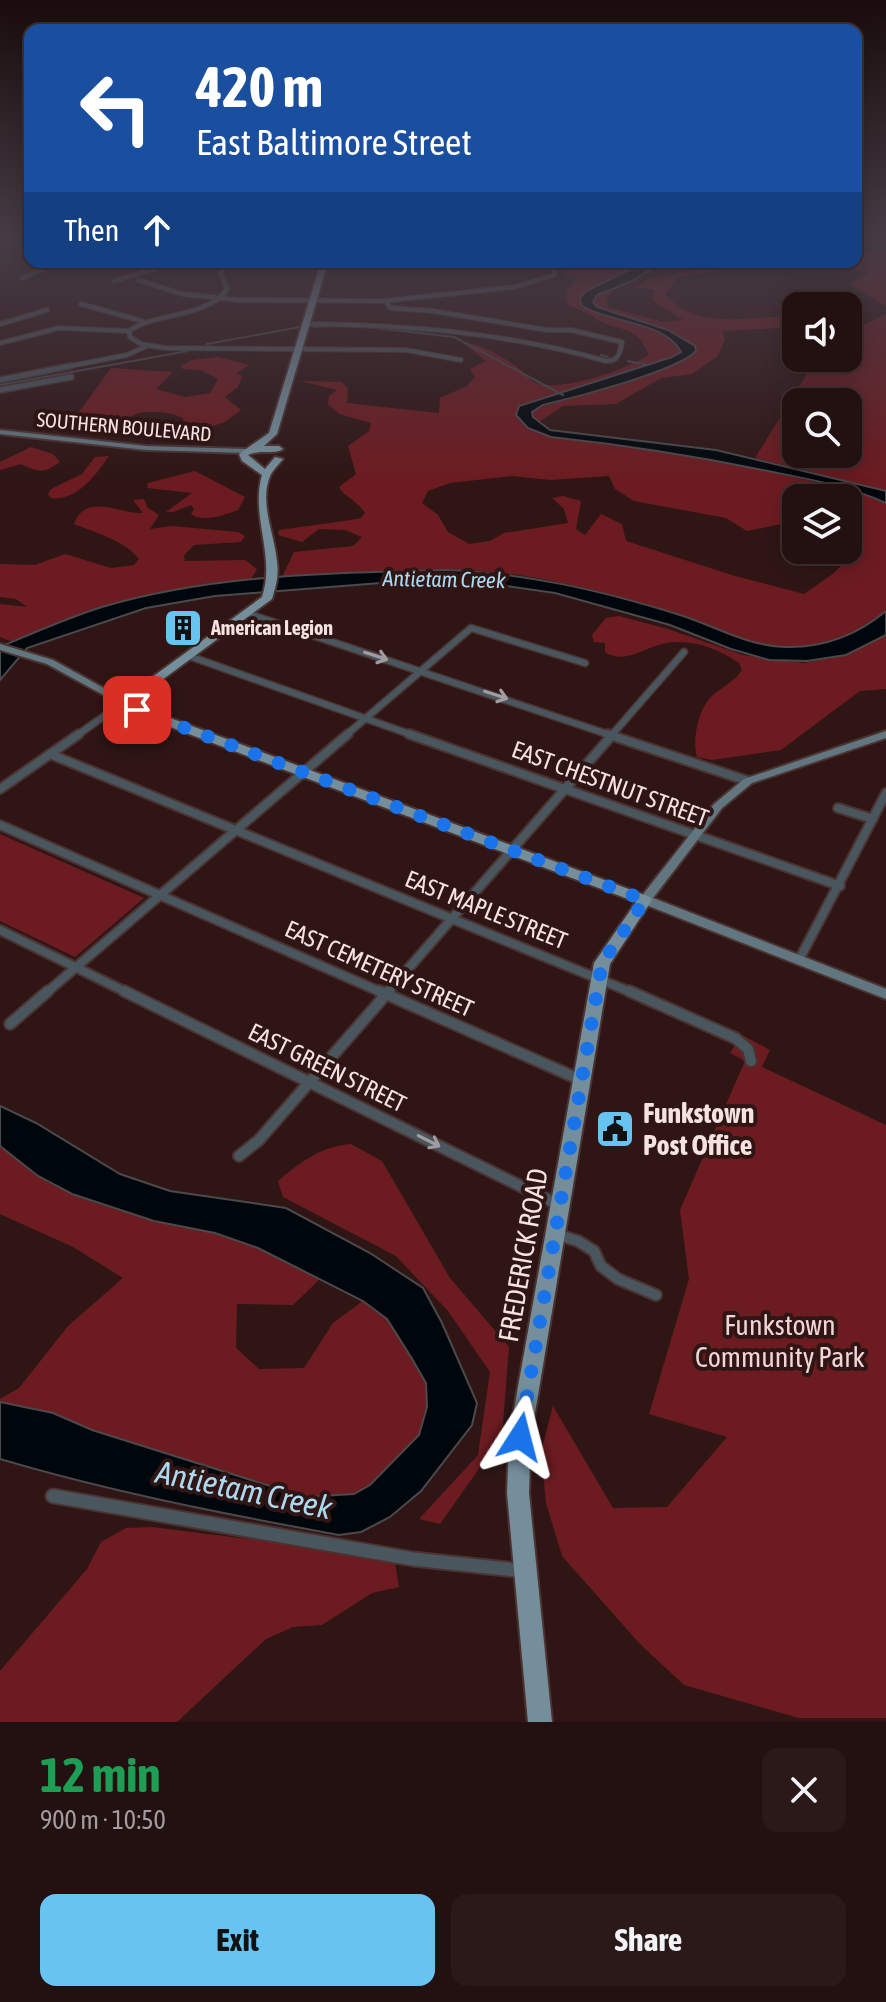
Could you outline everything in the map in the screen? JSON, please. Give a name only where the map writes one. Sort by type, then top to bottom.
[{"type":"main road","points":[[279,454],[273,434],[309,318]]},
{"type":"main road","name":"SOUTHERN BOULEVARD","points":[[0,433],[249,455]]},
{"type":"main road","points":[[249,455],[273,434]]},
{"type":"main road","points":[[249,455],[264,463],[279,454]]},
{"type":"main road","points":[[249,455],[279,454]]},
{"type":"main road","points":[[124,702],[249,614],[270,593],[273,570],[264,511],[265,473],[279,454]]},
{"type":"main road","points":[[249,455],[265,473]]},
{"type":"main road","points":[[0,647],[50,662],[137,710],[645,900],[886,994]]},
{"type":"main road","points":[[645,900],[729,794],[748,781],[886,734]]},
{"type":"main road","name":"FREDERICK ROAD","points":[[540,1722],[518,1493],[520,1437],[602,963],[645,900]]},
{"type":"street","points":[[133,318],[143,321]]},
{"type":"street","points":[[0,343],[59,328],[129,331],[143,321],[155,318]]},
{"type":"street","points":[[307,324],[452,328],[523,339],[606,361],[613,361],[619,356],[622,342],[590,334],[483,318]]},
{"type":"street","points":[[129,331],[132,339],[148,346],[406,350],[461,360]]},
{"type":"street","points":[[0,380],[127,355],[148,346]]},
{"type":"street","points":[[0,390],[71,377]]},
{"type":"street","points":[[249,614],[748,781]]},
{"type":"street","points":[[10,1024],[471,628],[585,663]]},
{"type":"street","points":[[239,1156],[259,1140],[684,652]]},
{"type":"street","name":"EAST CHESTNUT STREET","points":[[189,656],[840,886]]},
{"type":"street","points":[[0,789],[124,702]]},
{"type":"street","name":"EAST MAPLE STREET","points":[[50,754],[599,978],[735,1038],[748,1049],[751,1061]]},
{"type":"street","points":[[799,960],[886,793]]},
{"type":"street","points":[[838,808],[873,819]]},
{"type":"street","name":"EAST CEMETERY STREET","points":[[0,825],[581,1080]]},
{"type":"street","name":"EAST GREEN STREET","points":[[0,930],[559,1206]]},
{"type":"street","points":[[555,1234],[578,1241],[594,1251],[601,1266],[618,1279],[656,1295]]},
{"type":"street","points":[[53,1496],[413,1559],[525,1571]]},
{"type":"green space","points":[[596,318],[617,318],[653,330],[681,351],[672,357],[519,407],[551,437],[695,455],[825,484],[782,484],[782,524],[747,531],[726,518],[634,501],[615,489],[609,476],[550,480],[512,476],[450,483],[428,491],[422,503],[438,515],[448,532],[469,544],[490,541],[504,533],[568,523],[564,509],[552,498],[563,496],[581,501],[576,529],[585,535],[601,514],[622,524],[626,541],[735,576],[804,594],[843,564],[862,564],[862,494],[886,503],[886,611],[870,623],[835,640],[778,646],[739,638],[690,618],[622,598],[518,575],[430,569],[282,577],[294,552],[353,546],[362,537],[345,530],[319,529],[302,542],[278,535],[279,530],[351,520],[361,518],[365,513],[339,487],[356,474],[348,446],[369,431],[371,423],[339,414],[328,404],[329,396],[337,390],[300,381],[342,382],[348,389],[347,403],[439,413],[440,398],[467,386],[475,377],[470,369],[486,361],[463,343],[493,352],[520,369],[532,381],[559,385],[593,378],[649,355],[639,338]]},
{"type":"green space","points":[[632,318],[664,322],[683,320],[680,318],[782,318],[782,326],[722,331],[725,340],[717,357],[692,374],[661,378],[616,404],[563,406],[539,422],[532,417],[534,409],[592,393],[689,358],[668,330]]},
{"type":"green space","points":[[877,318],[886,318],[886,491],[795,468],[862,468],[862,388],[798,388],[808,372],[862,372],[862,326]]},
{"type":"green space","points":[[218,357],[250,365],[237,373],[242,376],[238,387],[225,397],[241,410],[225,422],[180,437],[176,434],[184,419],[159,412],[139,413],[97,431],[71,423],[111,368],[173,372],[156,389],[185,397],[210,393],[218,379],[201,370],[180,366],[192,360]]},
{"type":"green space","points":[[782,414],[782,465],[755,458]]},
{"type":"green space","points":[[31,447],[53,454],[60,462],[45,470],[21,464],[0,470],[0,462]]},
{"type":"green space","points":[[109,456],[91,479],[69,496],[51,498],[48,494],[51,489],[82,474],[95,457]]},
{"type":"green space","points":[[195,471],[245,497],[238,510],[208,518],[191,514],[194,509],[191,505],[166,512],[192,493],[147,488],[148,483]]},
{"type":"green space","points":[[144,499],[148,508],[159,515],[150,529],[172,526],[238,532],[245,536],[241,542],[194,545],[184,555],[185,561],[245,560],[257,569],[251,579],[189,588],[129,602],[13,642],[0,637],[0,604],[27,607],[16,599],[0,597],[0,564],[35,565],[65,554],[111,568],[134,565],[139,559],[126,547],[74,524],[79,514],[95,507],[143,513],[133,500]]},
{"type":"green space","points":[[619,616],[743,655],[804,663],[846,655],[886,635],[886,689],[860,691],[781,750],[712,760],[697,757],[696,733],[703,708],[712,696],[739,674],[742,670],[739,663],[713,649],[685,642],[666,643],[628,656],[613,656],[605,652],[605,643],[594,642],[592,635],[606,618]]},
{"type":"green space","points":[[0,834],[144,898],[75,957],[0,921]]},
{"type":"green space","name":"Funkstown Community Park","points":[[742,1035],[770,1050],[762,1067],[886,1125],[886,1718],[799,1718],[684,1685],[640,1644],[562,1556],[546,1503],[541,1452],[553,1406],[613,1508],[667,1507],[727,1437],[649,1414],[689,1279],[680,1210],[745,1061],[730,1053]]},
{"type":"green space","points":[[351,1144],[382,1161],[450,1278],[509,1347],[502,1436],[440,1524],[419,1519],[478,1455],[490,1372],[448,1311],[396,1256],[283,1197],[278,1181],[295,1167],[321,1152]]},
{"type":"green space","points":[[0,1146],[39,1177],[80,1197],[123,1211],[227,1236],[268,1252],[320,1279],[293,1305],[237,1304],[236,1348],[259,1369],[304,1368],[333,1323],[363,1301],[387,1319],[426,1383],[427,1407],[419,1435],[370,1485],[354,1494],[305,1497],[92,1430],[53,1413],[0,1402],[0,1399],[19,1388],[68,1326],[123,1278],[73,1247],[0,1214]]},
{"type":"green space","points":[[152,1527],[394,1557],[399,1587],[372,1593],[322,1625],[293,1627],[266,1639],[177,1722],[0,1722],[0,1671],[87,1569],[101,1542],[126,1528]]},
{"type":"water","points":[[614,318],[632,318],[668,330],[695,346],[696,351],[648,375],[543,405],[532,412],[533,417],[550,430],[716,450],[857,484],[827,484],[714,460],[551,437],[528,428],[516,415],[519,406],[681,352],[663,334]]},
{"type":"water","points":[[862,485],[886,491],[886,503],[862,494]]},
{"type":"water","name":"Antietam Creek","points":[[446,570],[535,579],[593,591],[680,615],[771,646],[799,647],[826,643],[851,634],[886,611],[886,635],[846,655],[807,661],[769,660],[670,625],[555,593],[472,581],[406,581],[215,596],[146,608],[27,648],[0,680],[0,647],[89,611],[144,596],[272,577]]},
{"type":"water","name":"Antietam Creek","points":[[0,1106],[36,1123],[120,1174],[170,1191],[286,1208],[370,1253],[423,1288],[477,1403],[472,1425],[421,1491],[390,1517],[361,1532],[339,1535],[126,1492],[0,1459],[0,1402],[53,1413],[92,1430],[305,1497],[354,1494],[370,1485],[419,1435],[427,1407],[426,1383],[411,1357],[387,1319],[363,1301],[258,1248],[215,1233],[154,1221],[72,1194],[38,1176],[0,1146]]},
{"type":"waterway","points":[[314,327],[327,326]]},
{"type":"waterway","points":[[207,344],[300,327]]},
{"type":"waterway","points":[[366,327],[454,337],[563,395]]},
{"type":"waterway","points":[[0,385],[188,351]]},
{"type":"waterway","points":[[601,355],[608,357]]},
{"type":"waterway","points":[[628,361],[648,365]]},
{"type":"place","name":"American Legion","points":[[183,628]]},
{"type":"place","name":"Funkstown Post Office","points":[[615,1129]]},
{"type":"route","points":[[137,710],[645,900],[602,963],[520,1437]]}]
